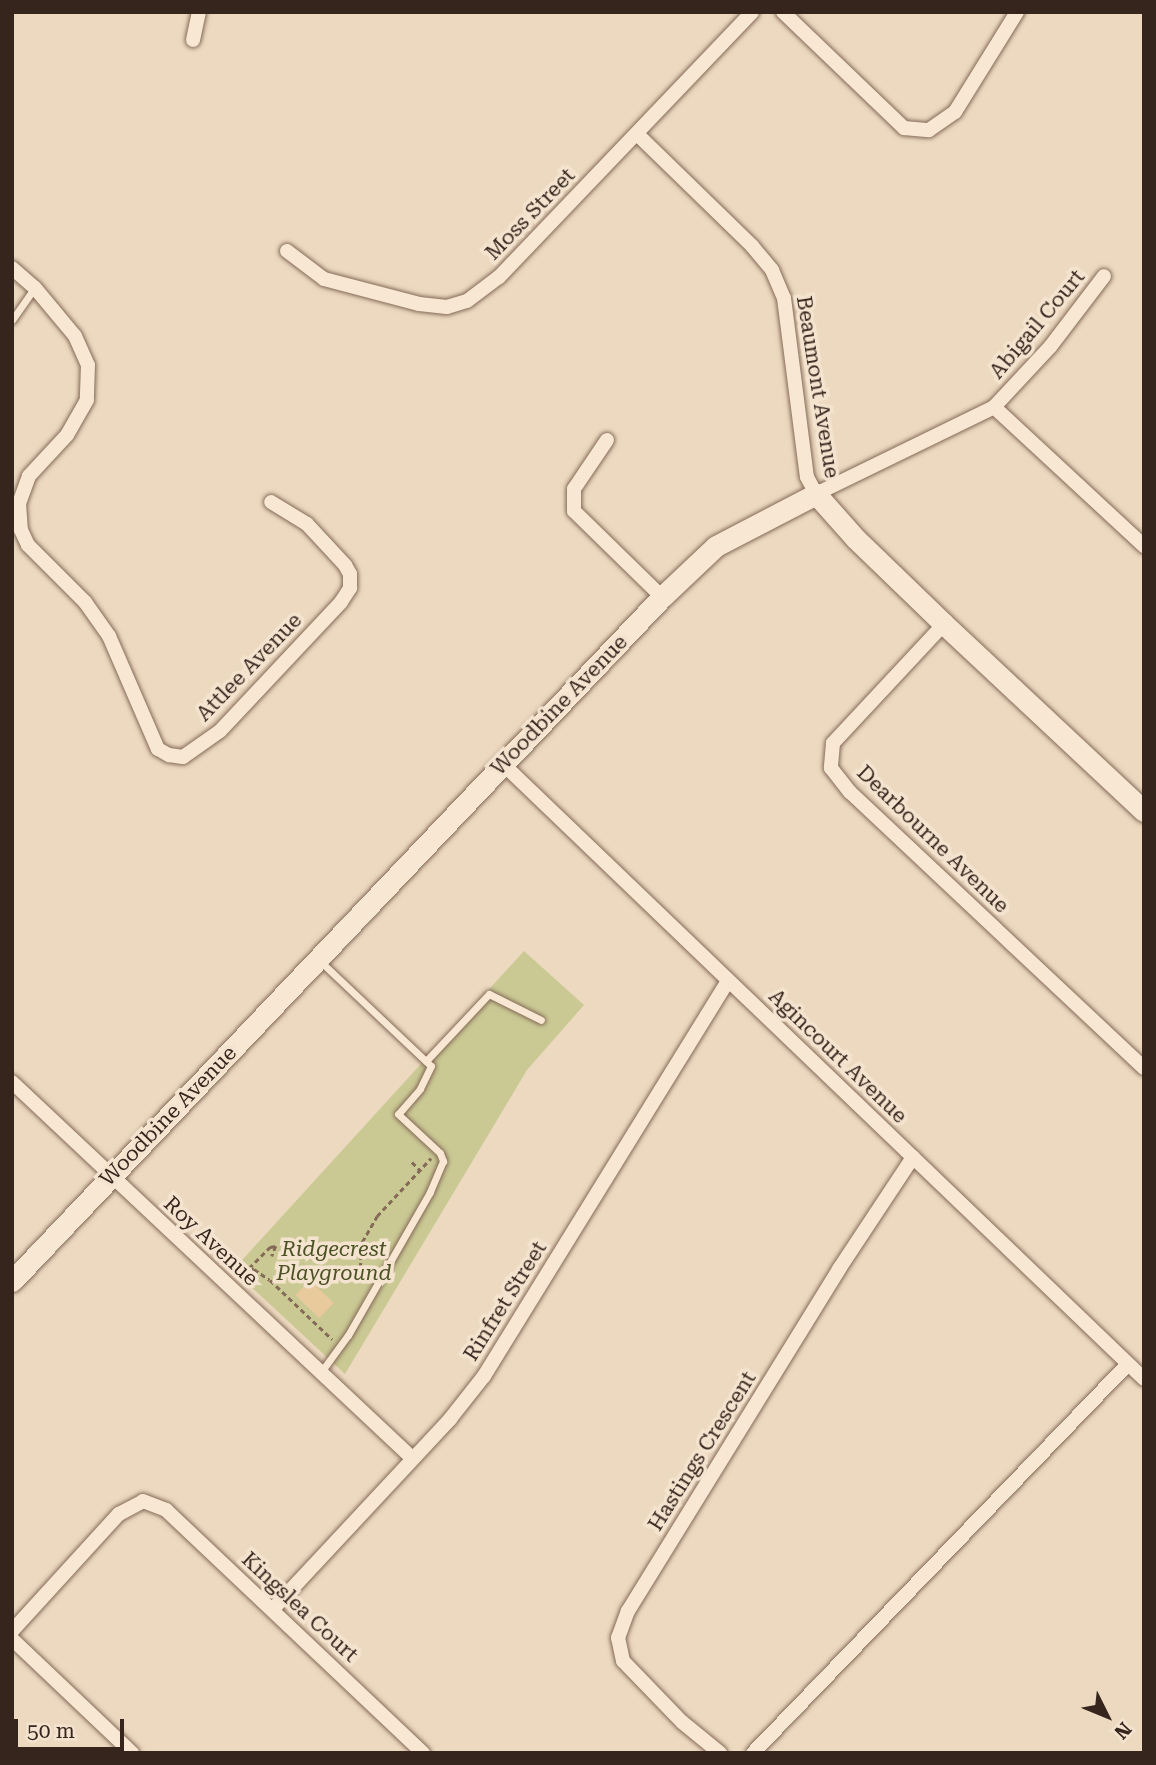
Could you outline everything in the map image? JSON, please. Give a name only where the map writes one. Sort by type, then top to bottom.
[{"type":"street","points":[[193,40],[199,12]]},
{"type":"street","name":"Moss Street","points":[[287,251],[324,279],[419,304],[447,307],[467,301],[499,276],[752,12]]},
{"type":"street","points":[[783,12],[904,128],[929,130],[956,112],[1017,12]]},
{"type":"street","name":"Beaumont Avenue","points":[[637,134],[752,246],[772,270],[784,298],[807,477],[816,494]]},
{"type":"street","name":"Attlee Avenue","points":[[12,268],[35,288],[75,336],[88,365],[87,400],[67,435],[29,477],[19,503],[21,530],[28,545],[85,602],[109,636],[158,749],[169,755],[183,757],[220,731],[350,588],[350,574],[345,565],[307,524],[271,502]]},
{"type":"street","name":"Abigail Court","points":[[816,494],[994,407],[1051,347],[1104,276]]},
{"type":"street","points":[[994,407],[1144,546]]},
{"type":"street","points":[[607,440],[574,489],[575,510],[662,597]]},
{"type":"street","points":[[816,494],[856,539],[1144,811]]},
{"type":"street","name":"Woodbine Avenue","points":[[12,1281],[662,597],[716,546],[816,494]]},
{"type":"street","name":"Dearbourne Avenue","points":[[944,624],[833,743],[831,768],[850,792],[1144,1068]]},
{"type":"street","name":"Agincourt Avenue","points":[[503,764],[1144,1379]]},
{"type":"street","name":"Rinfret Street","points":[[272,1609],[413,1459],[484,1377],[729,981]]},
{"type":"street","name":"Roy Avenue","points":[[12,1082],[413,1459]]},
{"type":"street","name":"Hastings Crescent","points":[[720,1753],[682,1722],[623,1661],[618,1638],[628,1611],[839,1269],[913,1157]]},
{"type":"street","points":[[753,1753],[1128,1364]]},
{"type":"street","name":"Kingslea Court","points":[[12,1631],[119,1514],[144,1501],[166,1510],[423,1753]]},
{"type":"street","points":[[12,1639],[132,1753]]},
{"type":"lane","points":[[12,320],[35,288]]},
{"type":"lane","points":[[317,959],[431,1066],[420,1089],[398,1114],[440,1153],[443,1161],[430,1192],[348,1335],[320,1372]]},
{"type":"lane","points":[[426,1061],[489,994],[541,1020]]},
{"type":"path","points":[[374,1288],[360,1268],[362,1242],[377,1216],[434,1156]]},
{"type":"path","points":[[412,1162],[420,1170]]},
{"type":"path","points":[[249,1268],[270,1247],[276,1246],[272,1256]]},
{"type":"path","points":[[227,1265],[249,1268],[270,1280],[332,1337],[332,1345]]},
{"type":"green space","name":"Ridgecrest Playground","points":[[524,951],[584,1005],[527,1070],[345,1374],[233,1270]]},
{"type":"sand","points":[[310,1280],[334,1303],[319,1318],[295,1295]]}]
